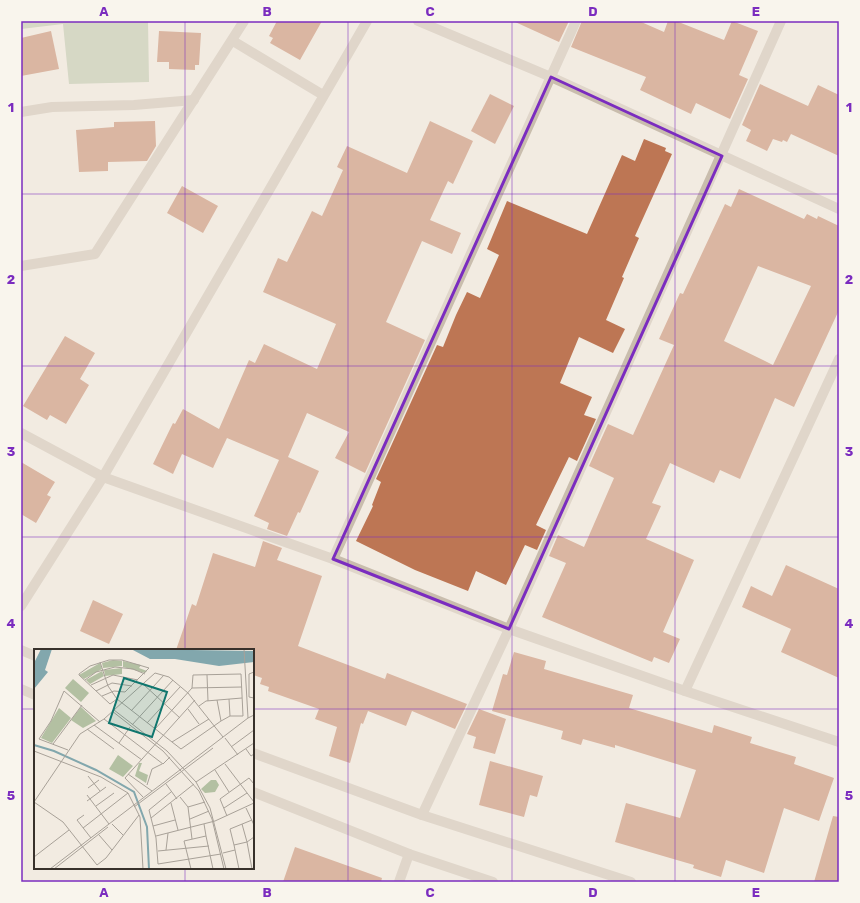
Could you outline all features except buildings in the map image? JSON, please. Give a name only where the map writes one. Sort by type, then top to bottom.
[{"type":"street","points":[[21,266],[95,254],[233,41],[244,21]]},
{"type":"street","points":[[21,606],[103,478],[367,21]]},
{"type":"street","points":[[418,21],[551,77],[839,209]]},
{"type":"street","points":[[333,559],[576,21]]},
{"type":"street","points":[[422,815],[510,629],[781,21]]},
{"type":"street","points":[[233,41],[323,95]]},
{"type":"street","points":[[21,112],[52,107],[194,100]]},
{"type":"street","points":[[685,691],[839,359]]},
{"type":"street","points":[[21,433],[103,478],[333,559],[510,629],[685,691],[839,742]]},
{"type":"street","points":[[21,650],[34,656]]},
{"type":"street","points":[[21,689],[34,695]]},
{"type":"street","points":[[254,753],[422,815],[630,882]]},
{"type":"street","points":[[254,792],[409,854],[493,882]]},
{"type":"street","points":[[399,882],[409,854]]},
{"type":"highlighted area","points":[[551,77],[722,156],[509,629],[333,559]]},
{"type":"green space","points":[[21,21],[148,21],[149,82],[69,84],[63,24],[21,29]]}]
